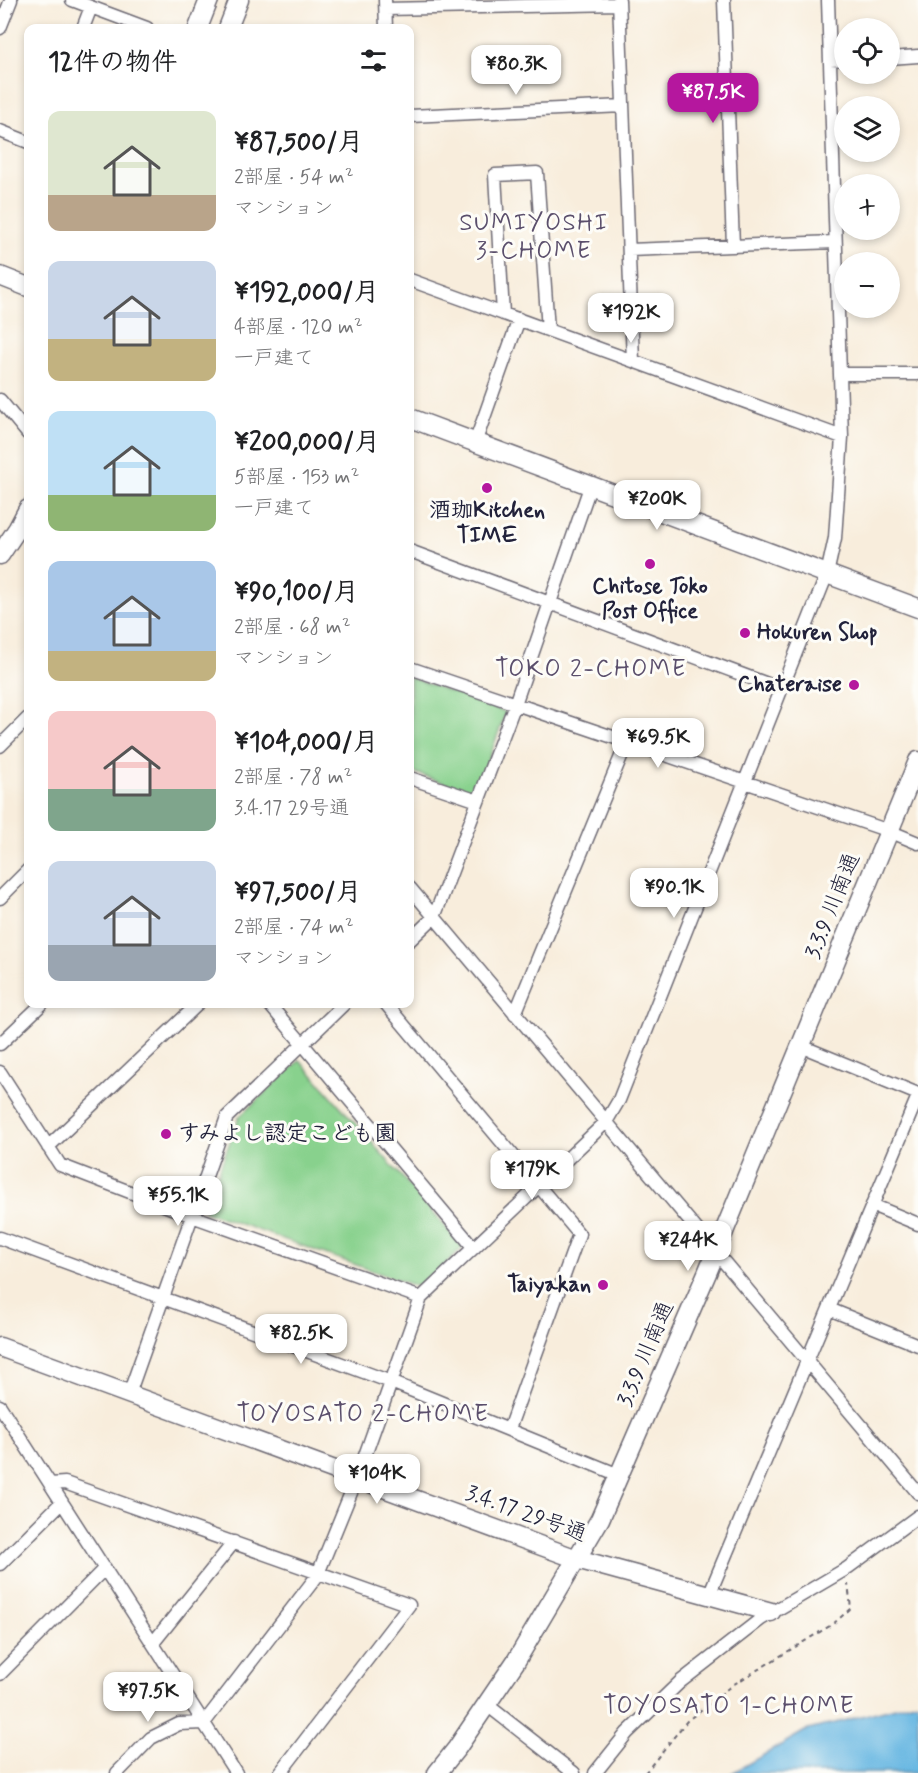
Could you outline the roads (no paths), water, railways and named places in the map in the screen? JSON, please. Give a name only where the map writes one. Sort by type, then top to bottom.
[{"type":"street","points":[[0,28],[11,0]]},
{"type":"street","points":[[72,0],[97,6],[138,24]]},
{"type":"street","points":[[200,24],[209,0]]},
{"type":"street","points":[[230,24],[239,0]]},
{"type":"street","points":[[724,0],[733,246]]},
{"type":"street","points":[[117,1773],[152,1738],[179,1724],[204,1723],[269,1641],[319,1572],[357,1478],[421,1298],[606,1122],[619,1100],[827,574],[835,538],[842,437],[828,0]]},
{"type":"street","points":[[386,24],[386,4],[619,2],[633,361]]},
{"type":"street","points":[[86,24],[97,6]]},
{"type":"street","points":[[900,58],[918,57]]},
{"type":"street","points":[[830,60],[834,60]]},
{"type":"street","points":[[414,116],[623,106]]},
{"type":"street","points":[[0,131],[24,140]]},
{"type":"street","points":[[503,314],[495,175],[537,174],[548,330]]},
{"type":"street","points":[[629,250],[835,242]]},
{"type":"street","points":[[0,276],[24,285]]},
{"type":"street","points":[[414,281],[842,437]]},
{"type":"street","points":[[475,443],[519,319]]},
{"type":"street","points":[[840,374],[918,374]]},
{"type":"street","points":[[0,400],[24,429]]},
{"type":"street","points":[[414,420],[918,608]]},
{"type":"street","points":[[414,936],[434,917],[514,704],[590,486]]},
{"type":"street","points":[[0,555],[24,517]]},
{"type":"street","points":[[414,552],[781,689]]},
{"type":"street","points":[[414,669],[889,831],[918,843]]},
{"type":"street","points":[[0,746],[24,722]]},
{"type":"street","points":[[515,1014],[627,742]]},
{"type":"street","name":"3.3.9 川南通","points":[[437,1773],[457,1748],[516,1661],[600,1519],[715,1253],[918,761]]},
{"type":"street","points":[[414,779],[478,801]]},
{"type":"street","points":[[1,895],[24,874]]},
{"type":"street","points":[[414,893],[715,1253],[917,1490]]},
{"type":"street","points":[[0,1044],[38,1008]]},
{"type":"street","points":[[48,1147],[194,1008]]},
{"type":"street","points":[[272,1008],[474,1248]]},
{"type":"street","points":[[129,1394],[227,1118],[340,1008]]},
{"type":"street","points":[[389,1008],[579,1234],[509,1429]]},
{"type":"street","points":[[709,1595],[918,1095],[801,1046]]},
{"type":"street","points":[[0,1072],[60,1165],[192,1216],[421,1298]]},
{"type":"street","points":[[872,1205],[918,1224]]},
{"type":"street","points":[[0,1238],[392,1382],[619,1475]]},
{"type":"street","points":[[829,1309],[918,1345]]},
{"type":"street","name":"3.4.17 29号通","points":[[0,1347],[577,1559],[771,1612]]},
{"type":"street","points":[[0,1406],[236,1773]]},
{"type":"street","points":[[50,1484],[64,1483],[409,1605],[280,1773]]},
{"type":"street","points":[[0,1564],[62,1502]]},
{"type":"street","points":[[596,1773],[627,1733],[681,1682],[771,1612],[846,1569],[918,1516]]},
{"type":"street","points":[[153,1643],[234,1542]]},
{"type":"street","points":[[0,1674],[105,1569]]},
{"type":"street","points":[[486,1704],[574,1773]]},
{"type":"water","points":[[918,1701],[918,1773],[732,1773],[805,1731]]},
{"type":"place","name":"酒珈Kitchen TIME","points":[[487,488]]},
{"type":"place","name":"Chitose Toko Post Office","points":[[650,564]]},
{"type":"place","name":"Hokuren Shop","points":[[745,633]]},
{"type":"place","name":"Chateraise","points":[[854,685]]},
{"type":"place","name":"すみよし認定こども園","points":[[166,1134]]},
{"type":"place","name":"Taiyakan","points":[[603,1285]]},
{"type":"district","name":"SUMIYOSHI 3-CHOME","points":[[534,237]]},
{"type":"district","name":"TOKO 2-CHOME","points":[[591,669]]},
{"type":"district","name":"TOYOSATO 2-CHOME","points":[[363,1414]]},
{"type":"district","name":"TOYOSATO 1-CHOME","points":[[729,1706]]}]
